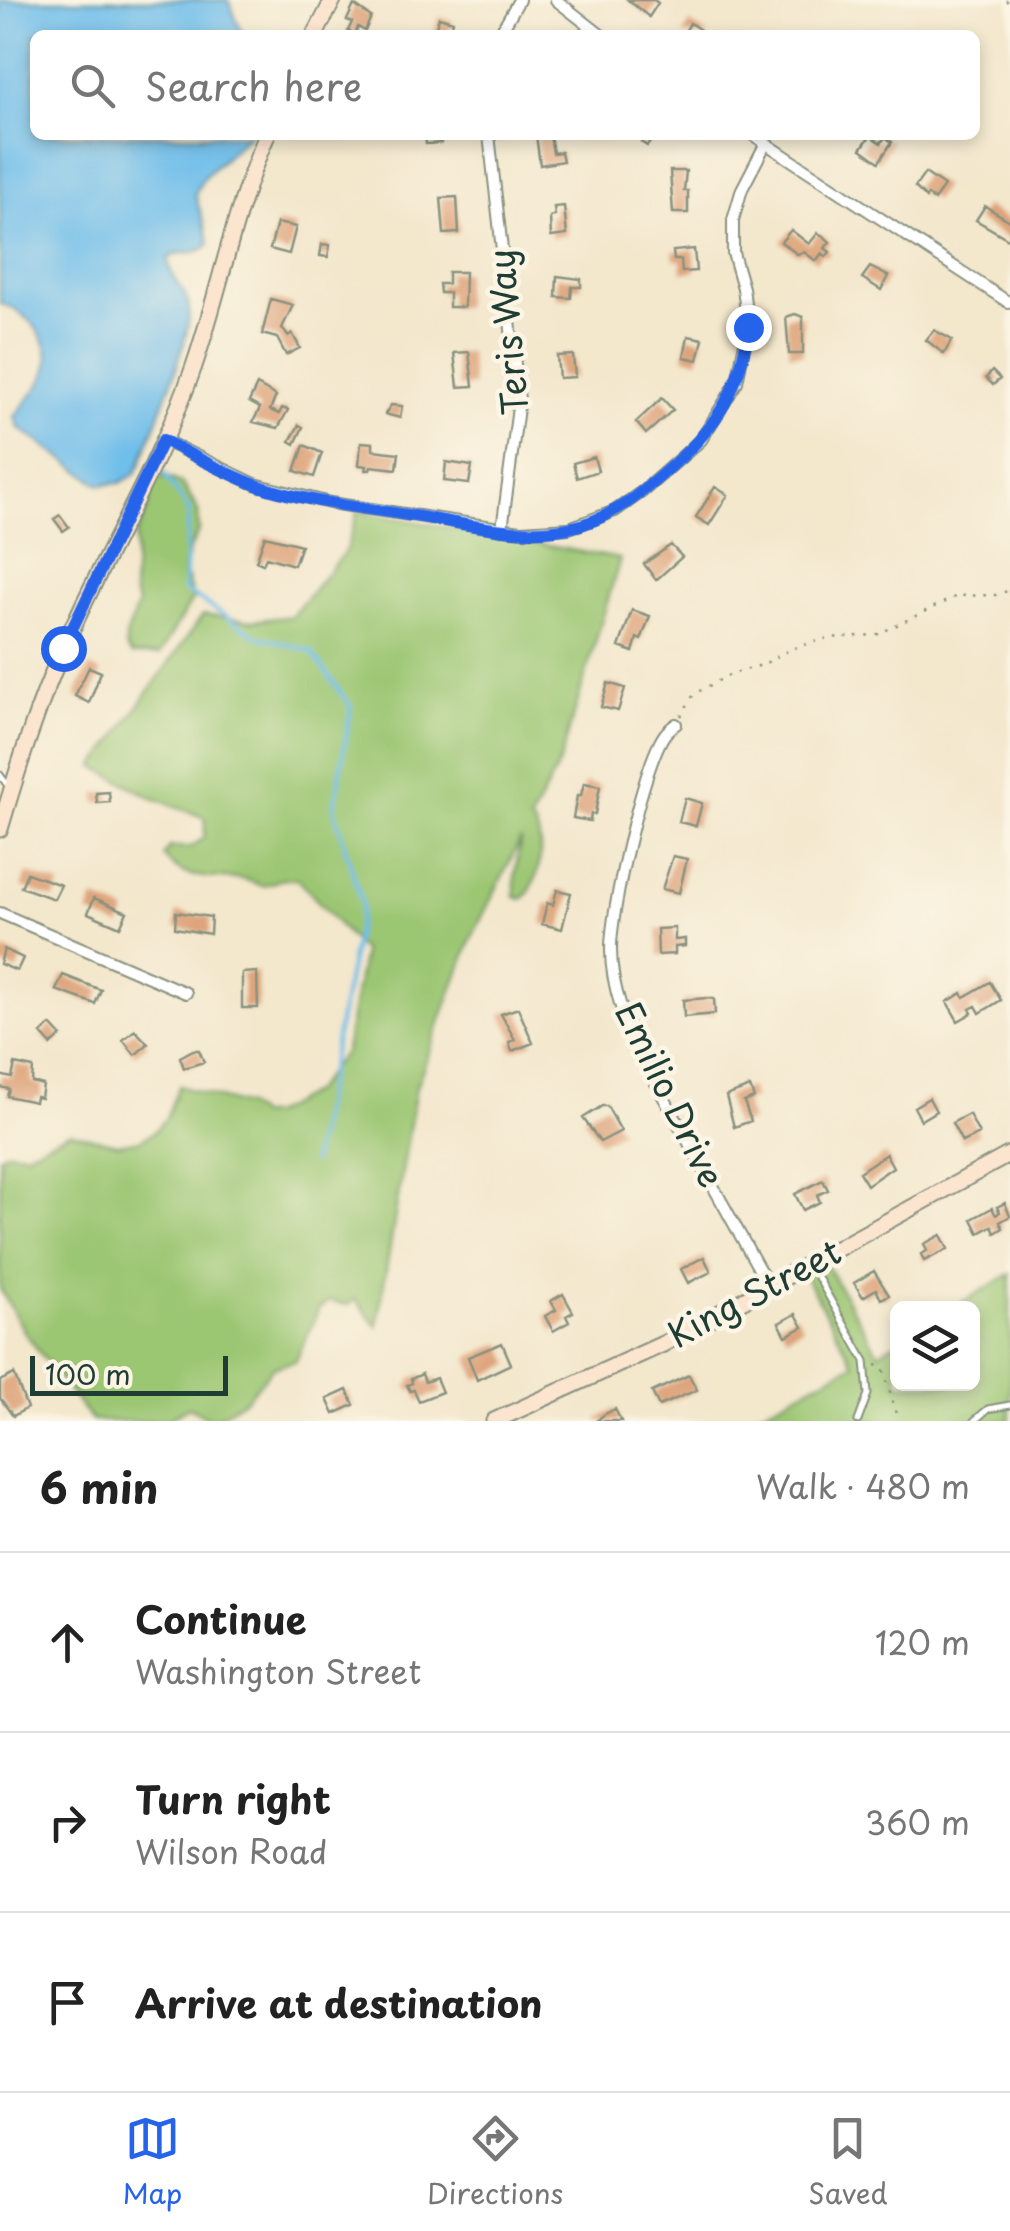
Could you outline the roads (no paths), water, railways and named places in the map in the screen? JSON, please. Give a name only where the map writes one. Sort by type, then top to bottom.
[{"type":"main road","points":[[318,30],[333,0]]},
{"type":"main road","points":[[0,829],[6,790],[63,648],[163,440],[194,365],[230,233],[266,140]]},
{"type":"main road","name":"King Street","points":[[494,1421],[662,1344],[1010,1154]]},
{"type":"street","points":[[502,30],[519,0]]},
{"type":"street","points":[[556,0],[594,30]]},
{"type":"street","name":"Teris Way","points":[[490,140],[519,400],[502,529]]},
{"type":"street","points":[[762,140],[1008,302]]},
{"type":"street","points":[[163,440],[219,469],[274,490],[330,503],[502,529],[554,530],[585,524],[615,511],[700,440],[738,382],[746,347],[746,306],[733,253],[733,220],[742,188],[766,143]]},
{"type":"street","name":"Emilio Drive","points":[[676,724],[664,734],[650,768],[619,884],[610,952],[616,989],[643,1060],[769,1287]]},
{"type":"street","points":[[0,913],[186,993]]},
{"type":"lane","points":[[0,775],[6,790]]},
{"type":"lane","points":[[810,1264],[865,1361],[868,1394],[858,1421]]},
{"type":"lane","points":[[974,1421],[988,1409],[1010,1405]]},
{"type":"water","points":[[0,0],[228,0],[241,30],[30,30],[30,140],[244,140],[206,175],[195,192],[209,245],[168,259],[185,294],[188,322],[170,385],[135,474],[120,483],[100,485],[19,428],[15,416],[44,377],[47,353],[30,322],[0,303]]},
{"type":"waterway","points":[[163,472],[189,510],[184,590],[257,636],[311,651],[351,707],[334,809],[362,904],[312,1162]]}]
